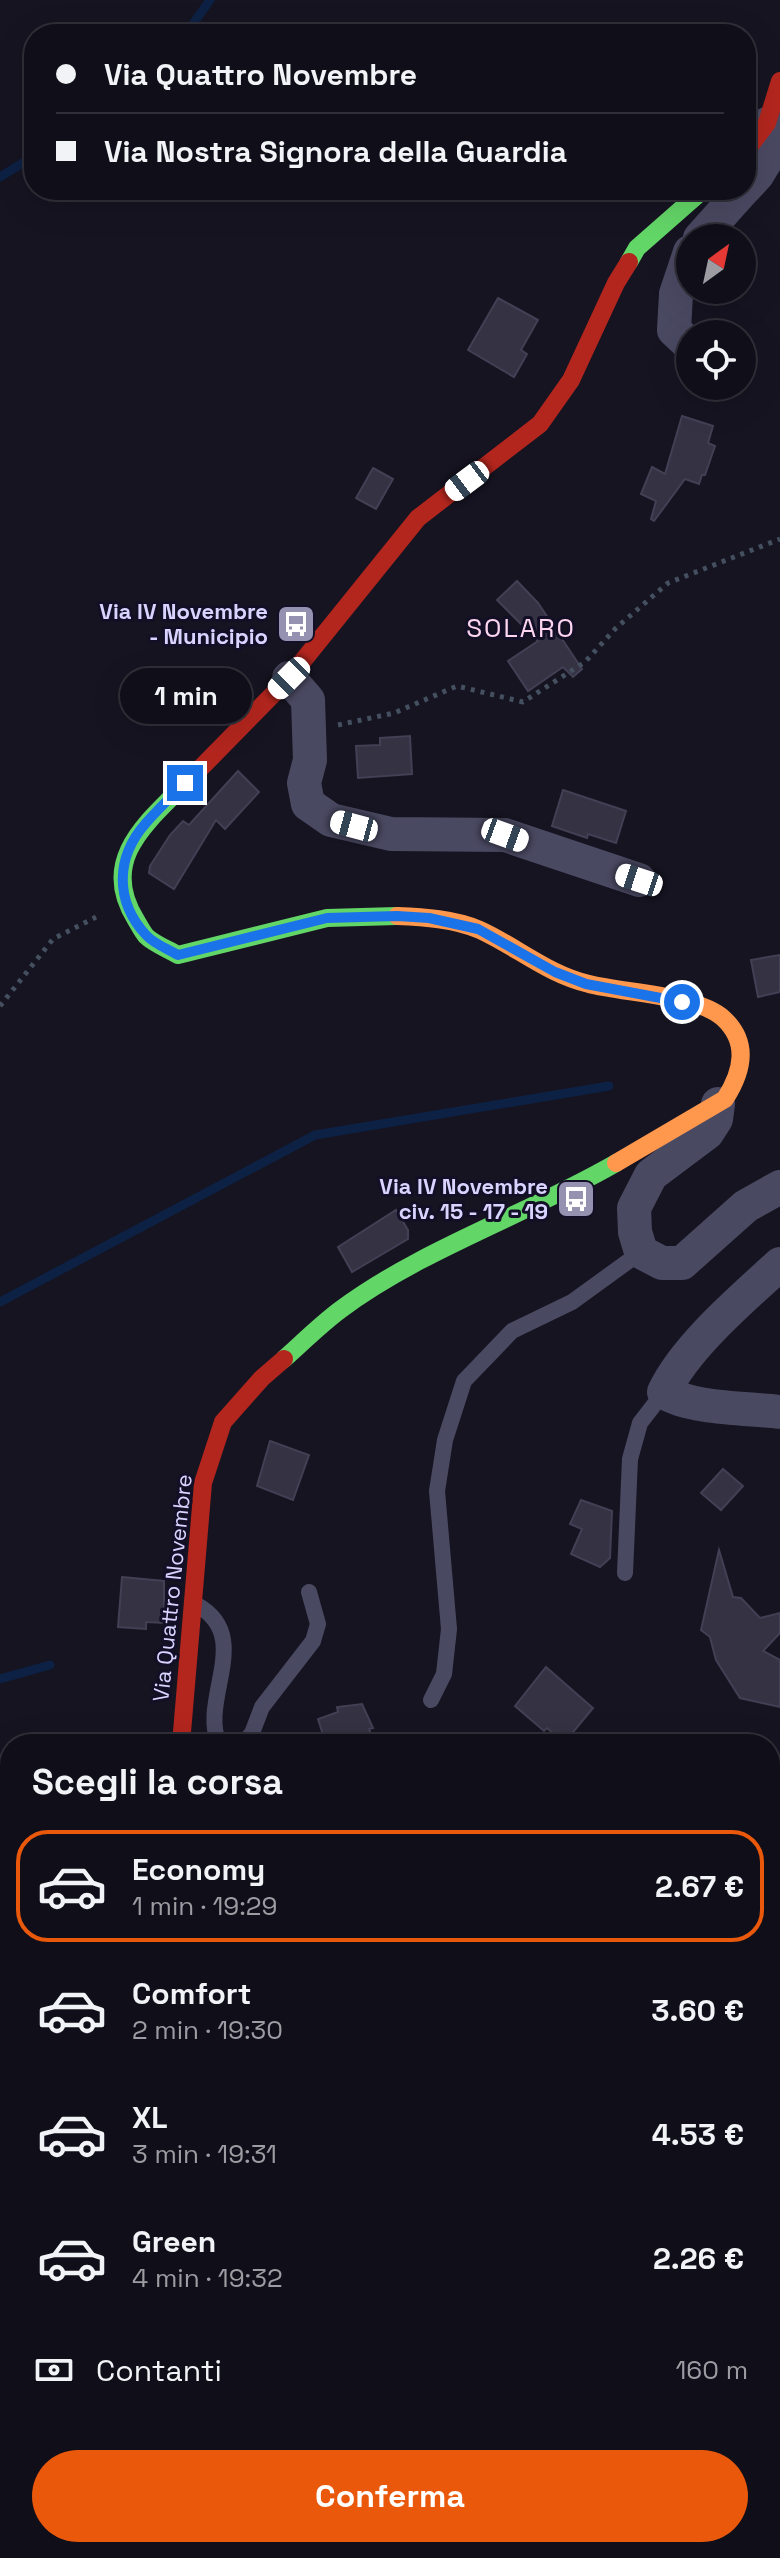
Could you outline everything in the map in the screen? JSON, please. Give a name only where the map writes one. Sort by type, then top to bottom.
[{"type":"main road","points":[[756,138],[767,123],[780,81]]},
{"type":"main road","points":[[125,902],[121,887],[127,853],[144,825],[289,678],[418,518],[540,424],[571,380],[616,283],[637,248],[691,200]]},
{"type":"main road","name":"Via Quattro Novembre","points":[[125,902],[147,937],[178,955],[327,918],[429,918],[478,929],[555,972],[586,984],[707,1006],[723,1016],[735,1030],[742,1048],[742,1066],[736,1084],[725,1099],[566,1192],[411,1266],[340,1310],[262,1378],[223,1422],[203,1483],[182,1734]]},
{"type":"street","points":[[756,176],[776,144],[767,123]]},
{"type":"street","points":[[713,224],[735,200]]},
{"type":"street","points":[[676,294],[676,332]]},
{"type":"street","points":[[289,678],[308,700],[310,760],[304,783],[308,804],[331,820],[391,834],[505,835],[639,880]]},
{"type":"street","points":[[718,1103],[716,1119],[707,1133],[651,1175],[634,1208],[635,1232],[641,1252],[662,1263],[682,1263],[746,1206],[780,1187]]},
{"type":"street","points":[[780,1264],[691,1353],[664,1392],[692,1402],[780,1412]]},
{"type":"lane","points":[[431,1700],[444,1674],[449,1629],[437,1491],[445,1440],[464,1381],[512,1331],[572,1302],[641,1252]]},
{"type":"lane","points":[[625,1573],[630,1459],[640,1423],[664,1392]]},
{"type":"lane","points":[[251,1734],[262,1707],[313,1641],[318,1624],[309,1592]]},
{"type":"lane","points":[[192,1602],[219,1622],[225,1643],[213,1729],[215,1734]]},
{"type":"path","points":[[310,760],[338,725],[394,713],[457,686],[523,702],[585,662],[616,628],[668,583],[780,539]]},
{"type":"path","points":[[0,1006],[53,939],[125,902]]},
{"type":"building","points":[[498,298],[538,320],[521,350],[527,354],[514,377],[468,350]]},
{"type":"building","points":[[682,416],[713,426],[708,443],[715,446],[699,484],[685,479],[654,521],[651,519],[656,501],[641,494],[652,467],[665,474]]},
{"type":"building","points":[[373,468],[393,479],[376,509],[356,498]]},
{"type":"building","points":[[517,581],[538,603],[582,669],[573,677],[563,667],[528,691],[508,661],[538,641],[497,600]]},
{"type":"building","points":[[410,736],[412,774],[358,778],[356,746],[380,745],[380,738]]},
{"type":"building","points":[[238,771],[259,792],[225,829],[216,820],[174,889],[149,873],[150,866],[170,835],[183,821],[189,825]]},
{"type":"building","points":[[563,790],[626,811],[616,843],[588,834],[587,838],[552,826]]},
{"type":"building","points":[[780,955],[780,992],[758,997],[751,960]]},
{"type":"building","points":[[396,1210],[408,1230],[408,1239],[352,1272],[338,1247]]},
{"type":"building","points":[[270,1441],[309,1455],[293,1500],[257,1486]]},
{"type":"building","points":[[723,1469],[743,1486],[721,1510],[701,1493]]},
{"type":"building","points":[[581,1500],[612,1511],[610,1558],[600,1567],[571,1554],[582,1529],[570,1524]]},
{"type":"building","points":[[719,1550],[733,1597],[741,1598],[760,1618],[780,1613],[780,1633],[763,1651],[780,1660],[780,1707],[740,1698],[716,1660],[710,1637],[701,1630]]},
{"type":"building","points":[[122,1577],[164,1581],[164,1623],[146,1622],[146,1629],[118,1627]]},
{"type":"building","points":[[546,1667],[593,1708],[571,1734],[554,1734],[547,1728],[544,1731],[515,1706]]},
{"type":"building","points":[[362,1704],[373,1728],[369,1729],[371,1734],[323,1734],[318,1719],[338,1712],[337,1707]]},
{"type":"waterway","points":[[193,24],[210,0]]},
{"type":"waterway","points":[[0,177],[24,162]]},
{"type":"waterway","points":[[0,1302],[315,1135],[609,1086]]},
{"type":"waterway","points":[[0,1679],[50,1665]]},
{"type":"traffic: fast","points":[[629,262],[637,248],[692,200]]},
{"type":"traffic: fast","points":[[185,784],[142,829],[125,862],[122,879],[126,899],[142,930],[153,942],[178,955],[327,918],[397,916]]},
{"type":"traffic: fast","points":[[284,1359],[340,1310],[404,1269],[616,1163]]},
{"type":"traffic: slow","points":[[397,916],[439,919],[470,926],[574,980],[696,1004],[711,1010],[731,1027],[737,1037],[740,1057],[736,1078],[725,1099],[616,1163]]},
{"type":"traffic: jam","points":[[756,138],[767,123],[780,81]]},
{"type":"traffic: jam","points":[[185,784],[289,678],[418,518],[540,424],[571,380],[616,283],[629,262]]},
{"type":"traffic: jam","points":[[182,1734],[203,1483],[223,1422],[262,1378],[284,1359]]},
{"type":"place","name":"Via IV Novembre - Municipio","points":[[296,624]]},
{"type":"place","name":"Via IV Novembre civ. 15 - 17 - 19","points":[[576,1199]]},
{"type":"district","name":"SOLARO","points":[[521,628]]},
{"type":"route","points":[[185,783],[144,825],[127,853],[121,887],[125,902],[147,937],[178,955],[327,918],[429,918],[478,929],[555,972],[586,984],[682,1002]]}]
